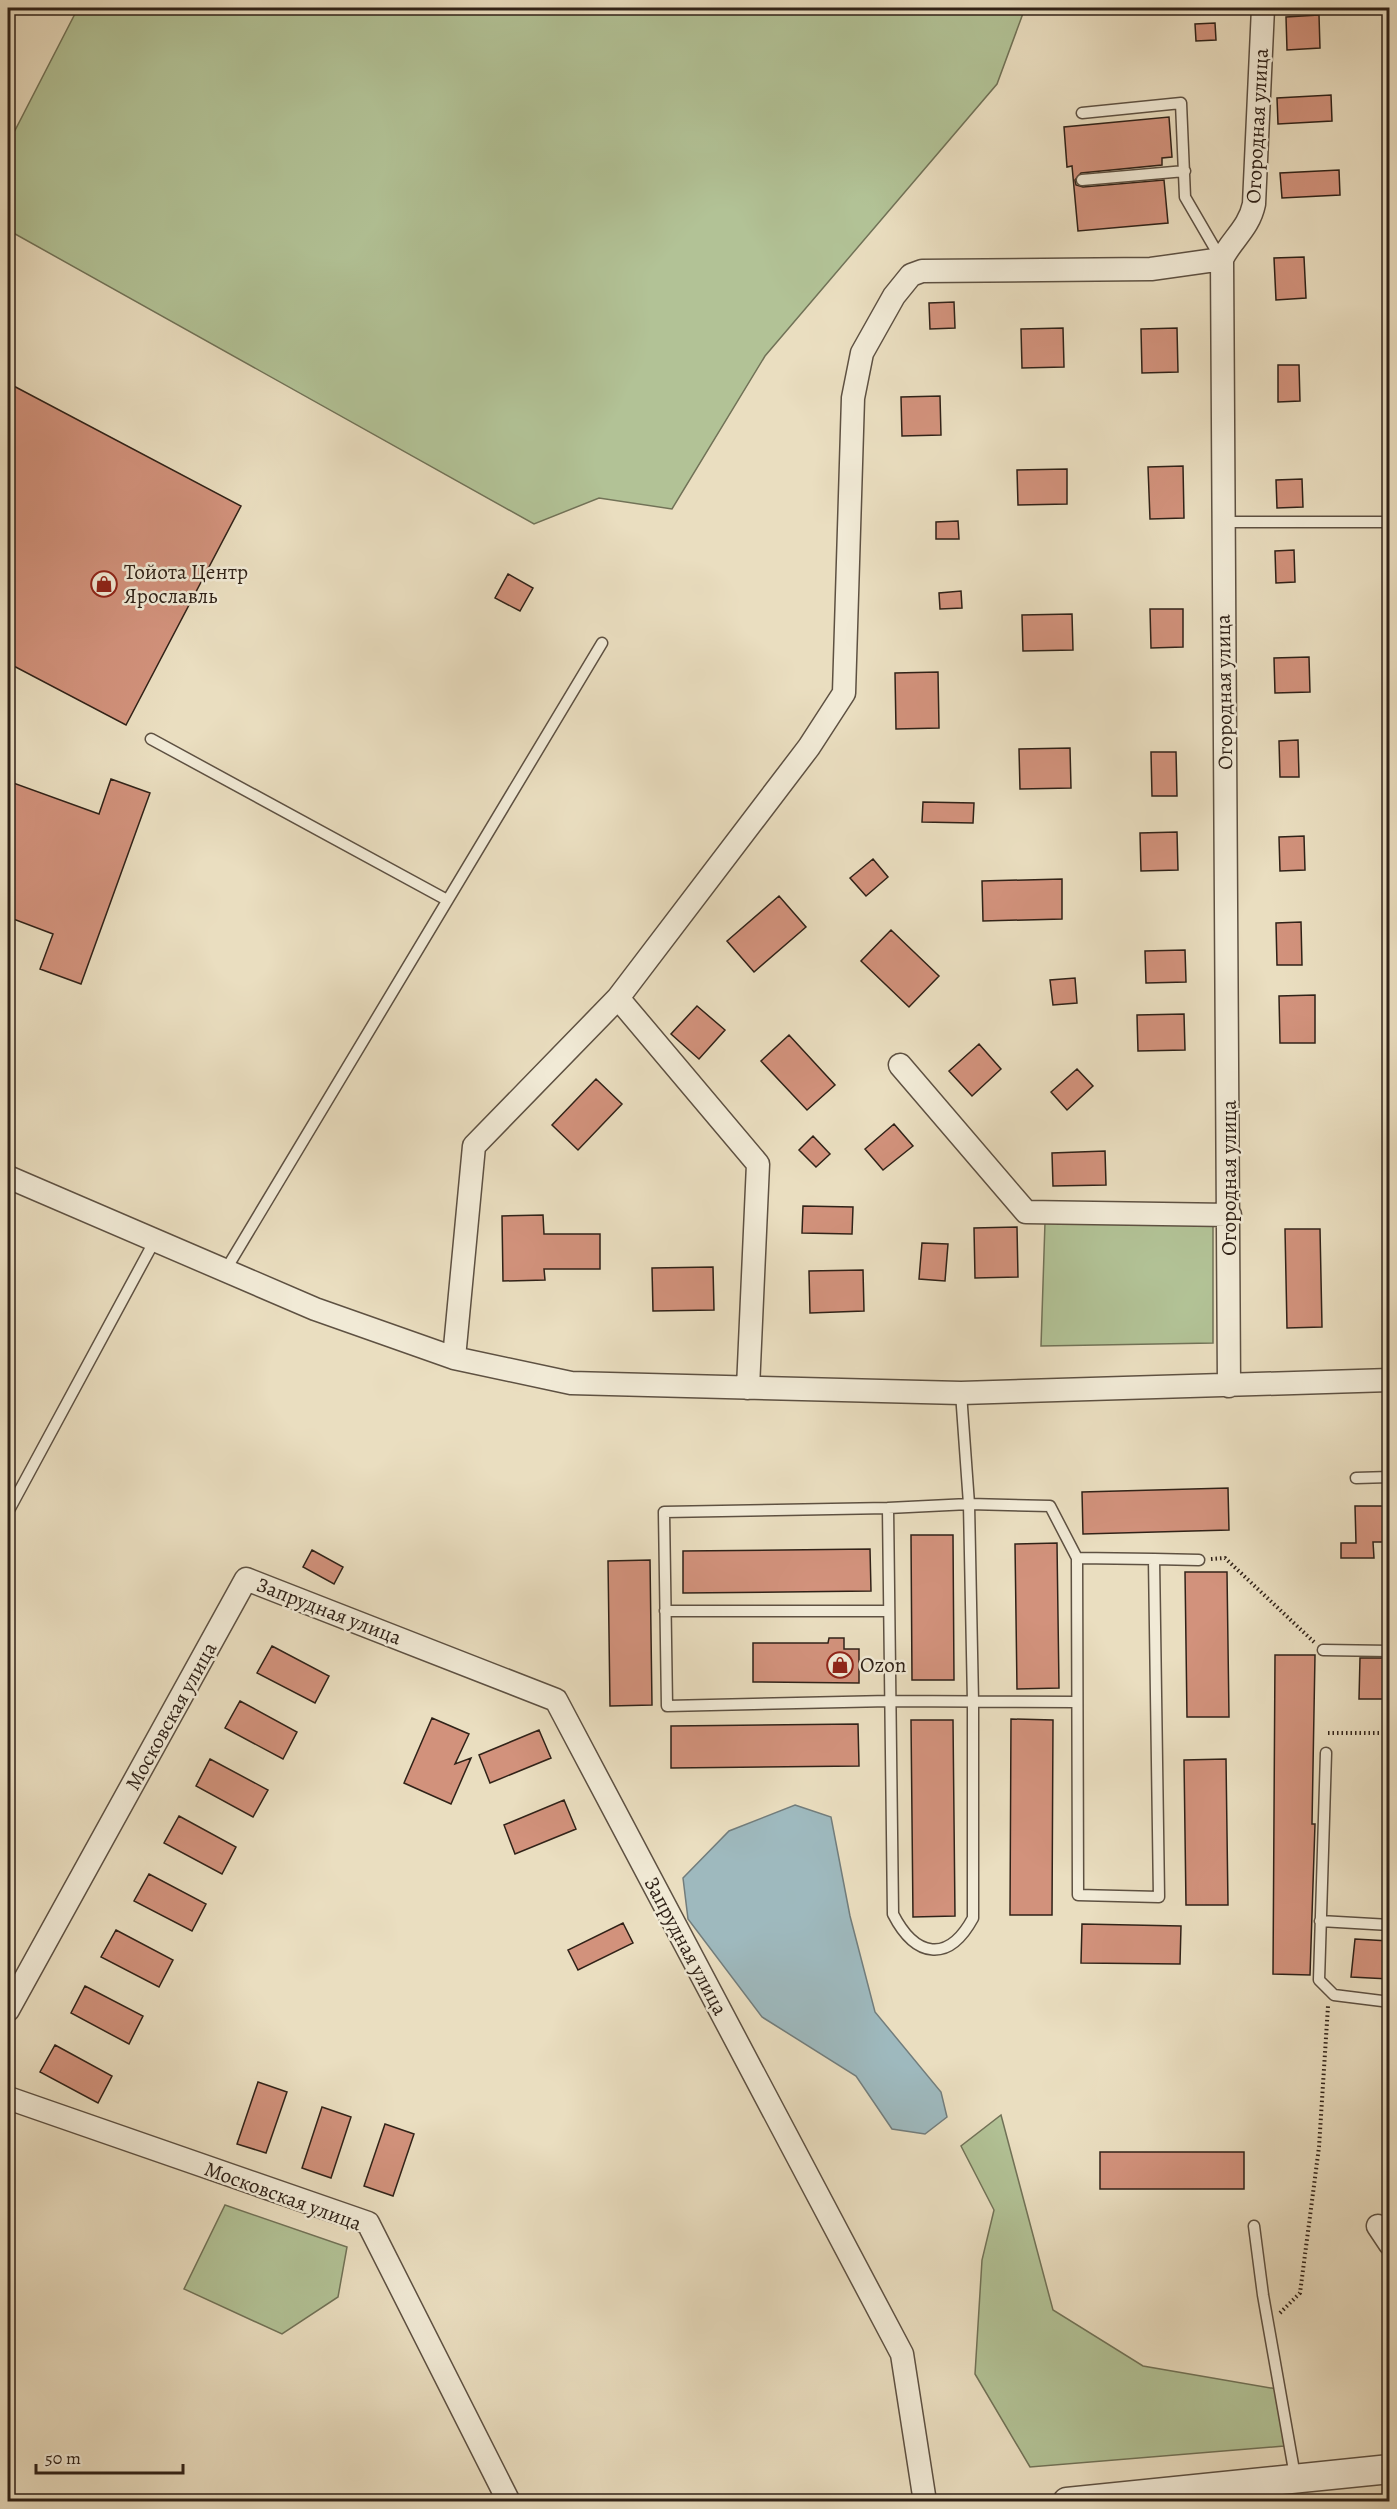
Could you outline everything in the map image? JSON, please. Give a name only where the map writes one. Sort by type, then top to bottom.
[{"type":"street","name":"Огородная улица","points":[[1229,1386],[1230,1215],[1222,522],[1222,259],[1229,245],[1248,226],[1254,204],[1263,8]]},
{"type":"street","points":[[454,1358],[474,1146],[618,998],[809,747],[844,693],[853,398],[862,353],[894,296],[910,275],[935,270],[1151,268],[1222,259]]},
{"type":"street","points":[[618,998],[758,1164],[748,1388]]},
{"type":"street","points":[[900,1065],[1026,1212],[1230,1215]]},
{"type":"street","points":[[8,1177],[315,1309],[454,1358],[571,1383],[961,1393],[1389,1380]]},
{"type":"street","name":"Московская улица","points":[[8,2010],[246,1579]]},
{"type":"street","name":"Запрудная улица","points":[[246,1579],[556,1700],[902,2354],[925,2502]]},
{"type":"street","name":"Московская улица","points":[[8,2098],[368,2223],[509,2502]]},
{"type":"street","points":[[1067,2502],[1389,2469]]},
{"type":"lane","points":[[1082,112],[1181,103],[1185,197],[1222,259]]},
{"type":"lane","points":[[1082,180],[1185,171]]},
{"type":"lane","points":[[1222,522],[1389,522]]},
{"type":"lane","points":[[225,1271],[602,643]]},
{"type":"lane","points":[[152,739],[447,900]]},
{"type":"lane","points":[[8,1512],[11,1498],[154,1240]]},
{"type":"lane","points":[[888,1508],[893,1914],[903,1934],[922,1947],[941,1950],[963,1937],[973,1918],[973,1701],[969,1504],[961,1393]]},
{"type":"lane","points":[[1356,1478],[1389,1477]]},
{"type":"lane","points":[[1077,1702],[889,1701],[667,1706],[664,1512],[888,1508],[969,1504],[1050,1506],[1077,1558],[1078,1895],[1159,1897],[1154,1559]]},
{"type":"lane","points":[[1077,1558],[1199,1560]]},
{"type":"lane","points":[[665,1611],[888,1611]]},
{"type":"lane","points":[[1323,1650],[1389,1651]]},
{"type":"lane","points":[[1326,1753],[1319,1980],[1334,1995],[1389,2002]]},
{"type":"lane","points":[[1320,1921],[1389,1925]]},
{"type":"lane","points":[[1254,2226],[1296,2479]]},
{"type":"path","points":[[1225,1558],[1323,1650]]},
{"type":"path","points":[[1328,1733],[1389,1733]]},
{"type":"path","points":[[1269,2325],[1300,2293],[1318,2148],[1328,2002]]},
{"type":"green space","points":[[78,8],[1025,8],[997,84],[765,356],[672,509],[599,498],[534,524],[8,230],[8,144]]},
{"type":"green space","points":[[1045,1222],[1213,1222],[1213,1343],[1041,1346]]},
{"type":"green space","points":[[1001,2115],[1053,2310],[1143,2366],[1277,2389],[1284,2446],[1030,2467],[975,2374],[982,2260],[994,2210],[961,2146]]},
{"type":"green space","points":[[225,2205],[347,2247],[338,2297],[282,2334],[184,2289]]},
{"type":"water","points":[[795,1805],[831,1817],[850,1916],[875,2012],[941,2092],[947,2117],[925,2134],[892,2129],[856,2076],[762,2017],[688,1919],[683,1878],[729,1831]]},
{"type":"building","points":[[1319,15],[1320,48],[1287,50],[1286,17]]},
{"type":"building","points":[[1215,23],[1216,40],[1196,41],[1195,24]]},
{"type":"building","points":[[1331,95],[1332,121],[1278,124],[1277,98]]},
{"type":"building","points":[[1169,117],[1172,157],[1162,158],[1162,165],[1081,173],[1075,180],[1076,185],[1083,187],[1164,180],[1168,223],[1078,231],[1072,166],[1067,167],[1064,127]]},
{"type":"building","points":[[1339,170],[1340,195],[1282,198],[1280,173]]},
{"type":"building","points":[[1304,257],[1306,298],[1276,300],[1274,258]]},
{"type":"building","points":[[954,302],[955,328],[930,329],[929,303]]},
{"type":"building","points":[[1063,328],[1064,367],[1022,368],[1021,329]]},
{"type":"building","points":[[1177,328],[1178,372],[1142,373],[1141,329]]},
{"type":"building","points":[[1278,365],[1299,365],[1300,401],[1278,402]]},
{"type":"building","name":"Тойота Центр Ярославль","points":[[8,383],[241,506],[126,725],[8,663]]},
{"type":"building","points":[[940,396],[941,435],[902,436],[901,397]]},
{"type":"building","points":[[1183,466],[1184,518],[1150,519],[1148,467]]},
{"type":"building","points":[[1067,469],[1067,504],[1018,505],[1017,470]]},
{"type":"building","points":[[1302,479],[1303,507],[1277,508],[1276,480]]},
{"type":"building","points":[[958,521],[959,539],[936,539],[936,522]]},
{"type":"building","points":[[1294,550],[1295,582],[1276,583],[1275,551]]},
{"type":"building","points":[[508,574],[533,588],[520,611],[495,598]]},
{"type":"building","points":[[961,591],[962,608],[940,609],[939,593]]},
{"type":"building","points":[[1150,609],[1183,609],[1183,647],[1151,648]]},
{"type":"building","points":[[1072,614],[1073,650],[1023,651],[1022,615]]},
{"type":"building","points":[[1309,657],[1310,692],[1275,693],[1274,658]]},
{"type":"building","points":[[938,672],[939,728],[896,729],[895,673]]},
{"type":"building","points":[[1298,740],[1299,777],[1280,777],[1279,741]]},
{"type":"building","points":[[1070,748],[1071,788],[1020,789],[1019,749]]},
{"type":"building","points":[[1151,752],[1176,752],[1177,796],[1152,796]]},
{"type":"building","points":[[111,779],[150,793],[81,984],[40,969],[53,934],[8,917],[8,781],[99,814]]},
{"type":"building","points":[[923,802],[974,803],[973,823],[922,822]]},
{"type":"building","points":[[1177,832],[1178,870],[1141,871],[1140,833]]},
{"type":"building","points":[[1304,836],[1305,870],[1280,871],[1279,837]]},
{"type":"building","points":[[873,859],[888,877],[866,896],[850,878]]},
{"type":"building","points":[[1062,879],[1062,919],[983,921],[982,881]]},
{"type":"building","points":[[779,896],[806,927],[754,972],[727,941]]},
{"type":"building","points":[[1301,922],[1302,965],[1277,965],[1276,923]]},
{"type":"building","points":[[891,930],[939,976],[909,1007],[861,961]]},
{"type":"building","points":[[1185,950],[1186,982],[1146,983],[1145,951]]},
{"type":"building","points":[[1075,978],[1077,1003],[1053,1005],[1050,980]]},
{"type":"building","points":[[1315,995],[1315,1043],[1280,1043],[1279,996]]},
{"type":"building","points":[[697,1006],[725,1030],[699,1059],[671,1034]]},
{"type":"building","points":[[1184,1014],[1185,1050],[1138,1051],[1137,1015]]},
{"type":"building","points":[[789,1035],[835,1085],[807,1110],[761,1061]]},
{"type":"building","points":[[979,1044],[1001,1069],[972,1096],[949,1071]]},
{"type":"building","points":[[1077,1069],[1093,1086],[1067,1110],[1051,1092]]},
{"type":"building","points":[[596,1079],[622,1104],[578,1150],[552,1125]]},
{"type":"building","points":[[894,1124],[913,1146],[883,1170],[865,1149]]},
{"type":"building","points":[[813,1136],[830,1154],[816,1167],[799,1150]]},
{"type":"building","points":[[1105,1151],[1106,1185],[1053,1186],[1052,1153]]},
{"type":"building","points":[[803,1206],[853,1207],[852,1234],[802,1233]]},
{"type":"building","points":[[543,1215],[544,1234],[600,1234],[600,1269],[544,1269],[545,1280],[503,1281],[502,1216]]},
{"type":"building","points":[[1017,1227],[1018,1277],[975,1278],[974,1228]]},
{"type":"building","points":[[1285,1229],[1320,1229],[1322,1327],[1287,1328]]},
{"type":"building","points":[[922,1243],[948,1244],[945,1281],[919,1279]]},
{"type":"building","points":[[713,1267],[714,1310],[653,1311],[652,1268]]},
{"type":"building","points":[[863,1270],[864,1311],[810,1313],[809,1271]]},
{"type":"building","points":[[1228,1488],[1229,1530],[1083,1534],[1082,1492]]},
{"type":"building","points":[[1355,1506],[1389,1506],[1389,1542],[1373,1542],[1374,1558],[1341,1558],[1341,1543],[1356,1543]]},
{"type":"building","points":[[911,1535],[953,1535],[954,1680],[912,1680]]},
{"type":"building","points":[[1057,1543],[1059,1688],[1017,1689],[1015,1544]]},
{"type":"building","points":[[870,1549],[871,1591],[683,1593],[683,1551]]},
{"type":"building","points":[[312,1550],[343,1567],[334,1584],[303,1567]]},
{"type":"building","points":[[650,1560],[652,1705],[610,1706],[608,1561]]},
{"type":"building","points":[[1185,1572],[1227,1572],[1229,1717],[1187,1717]]},
{"type":"building","points":[[829,1638],[844,1638],[844,1649],[859,1649],[859,1683],[753,1682],[753,1643],[828,1643]]},
{"type":"building","points":[[272,1646],[329,1676],[315,1703],[257,1673]]},
{"type":"building","points":[[1275,1655],[1315,1655],[1312,1824],[1315,1824],[1310,1975],[1273,1974]]},
{"type":"building","points":[[1360,1658],[1389,1658],[1389,1699],[1359,1699]]},
{"type":"building","points":[[240,1701],[297,1732],[283,1759],[225,1728]]},
{"type":"building","points":[[432,1718],[469,1734],[455,1764],[471,1758],[451,1804],[404,1783]]},
{"type":"building","points":[[1011,1719],[1053,1720],[1052,1915],[1010,1915]]},
{"type":"building","points":[[911,1720],[953,1720],[955,1916],[913,1917]]},
{"type":"building","points":[[858,1724],[859,1766],[671,1768],[671,1726]]},
{"type":"building","points":[[539,1730],[551,1758],[490,1783],[479,1755]]},
{"type":"building","points":[[210,1759],[268,1790],[253,1817],[196,1786]]},
{"type":"building","points":[[1226,1759],[1228,1905],[1186,1905],[1184,1760]]},
{"type":"building","points":[[564,1800],[576,1829],[515,1854],[504,1825]]},
{"type":"building","points":[[179,1816],[236,1847],[222,1874],[164,1843]]},
{"type":"building","points":[[149,1874],[206,1904],[192,1931],[134,1901]]},
{"type":"building","points":[[623,1923],[633,1943],[578,1970],[568,1950]]},
{"type":"building","points":[[1082,1924],[1181,1926],[1180,1964],[1081,1963]]},
{"type":"building","points":[[116,1930],[173,1960],[159,1987],[101,1957]]},
{"type":"building","points":[[1355,1939],[1389,1941],[1389,1979],[1351,1977]]},
{"type":"building","points":[[85,1986],[143,2016],[129,2044],[71,2013]]},
{"type":"building","points":[[55,2045],[112,2076],[98,2103],[40,2072]]},
{"type":"building","points":[[258,2082],[287,2092],[266,2153],[237,2144]]},
{"type":"building","points":[[322,2107],[351,2117],[331,2178],[302,2168]]},
{"type":"building","points":[[385,2124],[414,2134],[393,2196],[364,2186]]},
{"type":"building","points":[[1100,2152],[1244,2152],[1244,2189],[1100,2189]]},
{"type":"place","name":"Тойота Центр Ярославль","points":[[104,584]]},
{"type":"place","name":"Ozon","points":[[840,1665]]}]
